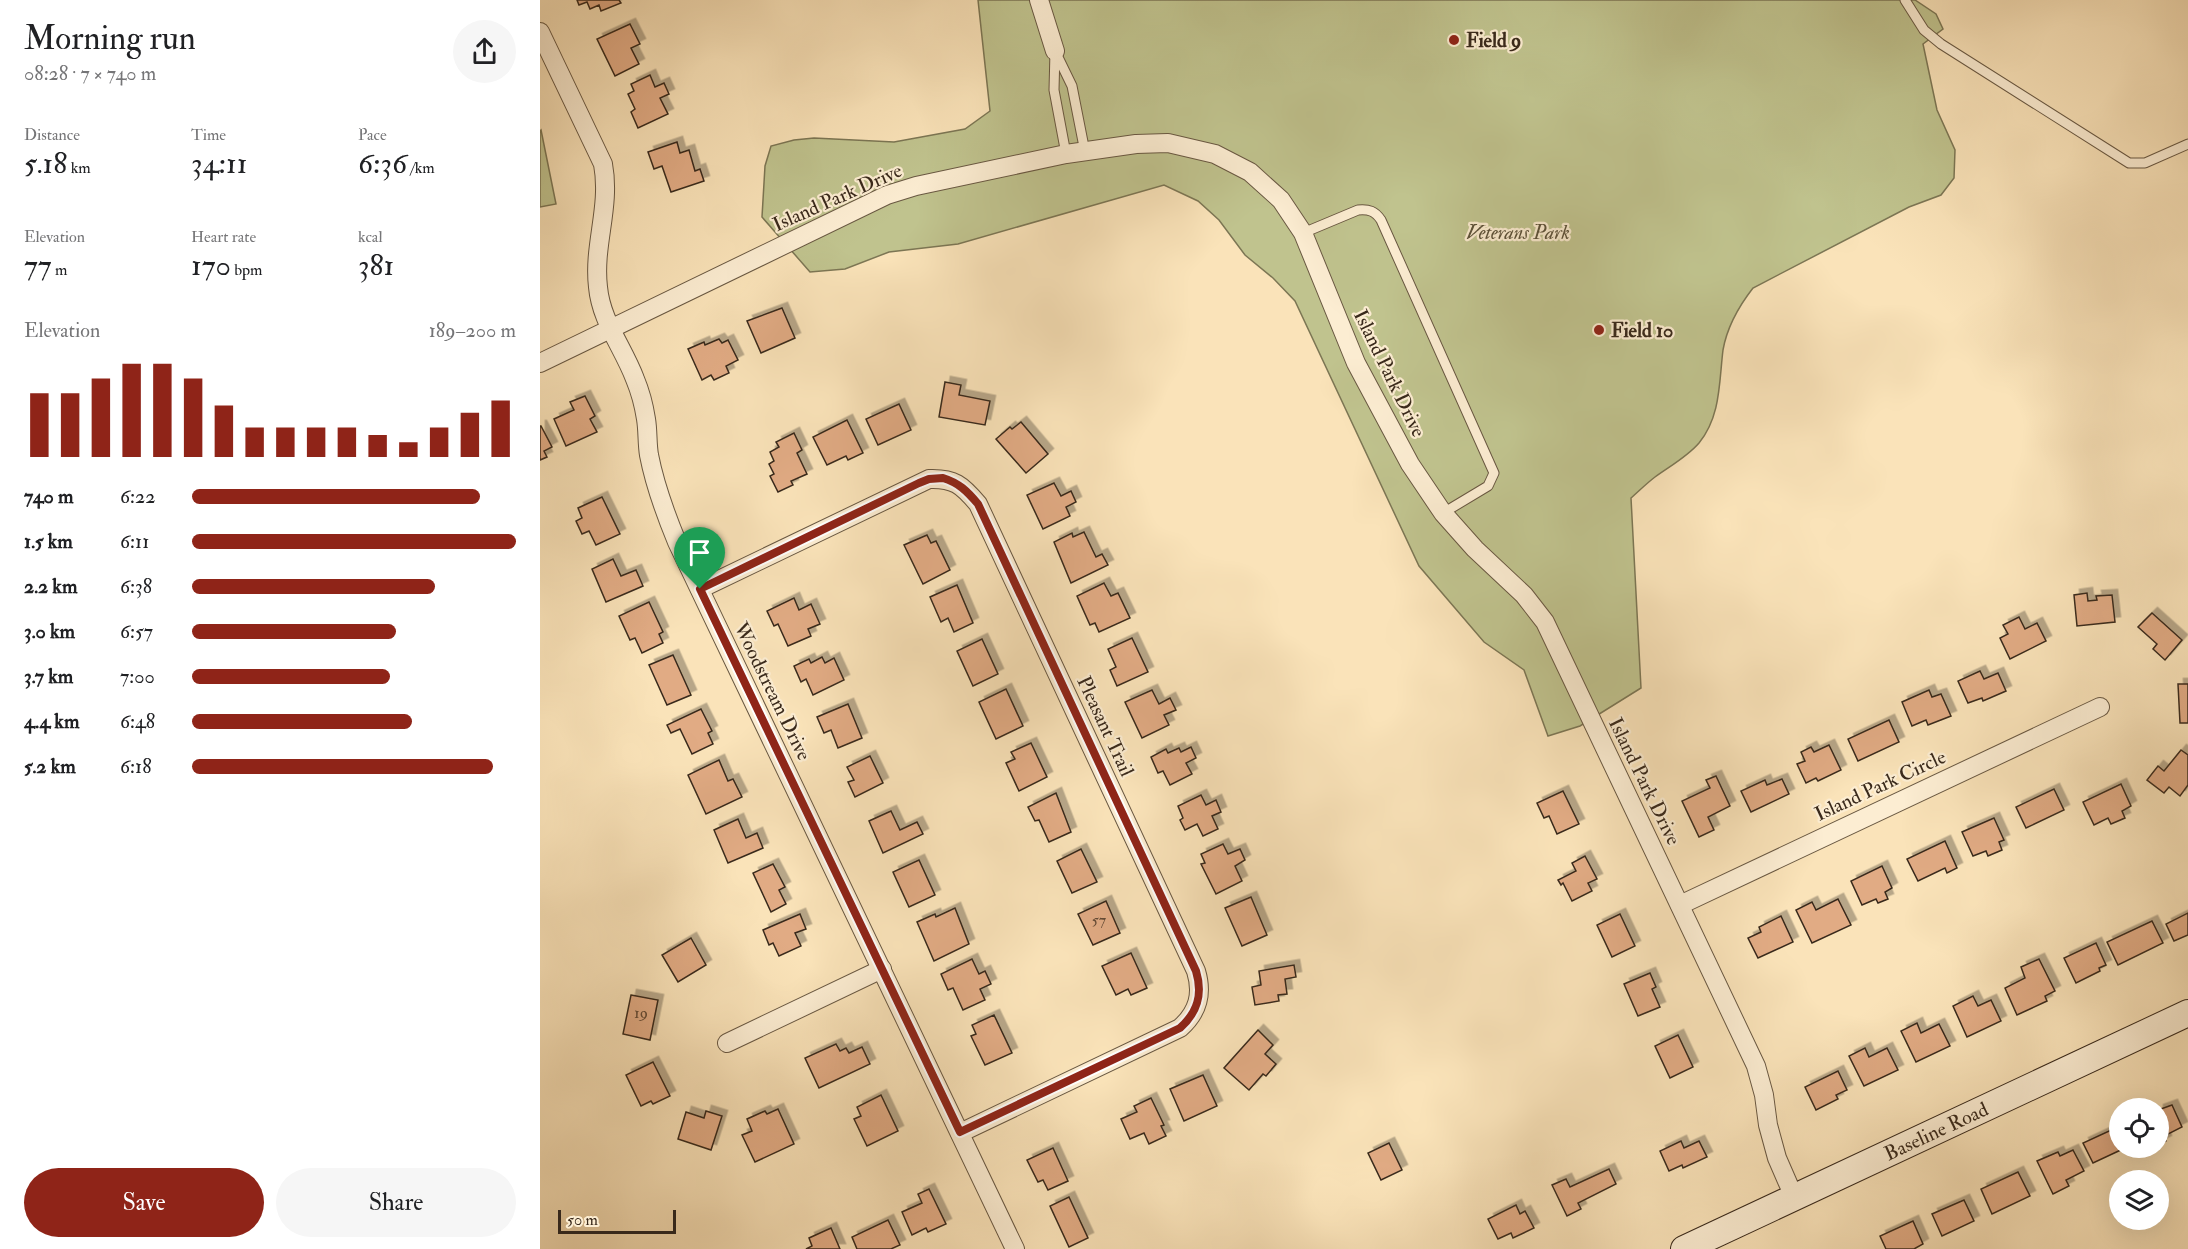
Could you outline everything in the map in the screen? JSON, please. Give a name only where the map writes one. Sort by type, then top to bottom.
[{"type":"street","points":[[1039,0],[1054,51]]},
{"type":"street","name":"Woodstream Drive","points":[[540,32],[603,164],[607,183],[597,270],[602,311],[636,380],[646,418],[655,484],[663,507],[1015,1249]]},
{"type":"street","name":"Island Park Drive","points":[[540,363],[807,232],[887,195],[916,186],[1066,154],[1136,144],[1168,143],[1215,154],[1250,172],[1281,200],[1303,233],[1356,363],[1410,464],[1443,513],[1475,549],[1524,595],[1545,622],[1756,1066],[1777,1158],[1794,1197]]},
{"type":"street","name":"Pleasant Trail","points":[[700,589],[929,479],[943,478],[955,482],[967,490],[978,504],[1196,971],[1200,994],[1197,1008],[1180,1028],[960,1132]]},
{"type":"street","name":"Island Park Circle","points":[[1680,905],[2100,707]]},
{"type":"street","points":[[727,1043],[882,969]]},
{"type":"street","name":"Baseline Road","points":[[1684,1249],[2188,1013]]},
{"type":"lane","points":[[1905,0],[1924,30],[1941,44],[2130,163],[2145,163],[2188,144]]},
{"type":"lane","points":[[1054,51],[1072,86],[1085,152]]},
{"type":"lane","points":[[1054,51],[1054,90],[1066,154]]},
{"type":"lane","points":[[1303,233],[1358,210],[1367,209],[1376,213],[1381,220],[1494,473],[1488,486],[1443,513]]},
{"type":"green space","name":"Veterans Park","points":[[978,0],[1915,0],[1936,14],[1943,29],[1923,44],[1937,110],[1955,150],[1954,178],[1941,195],[1909,207],[1753,288],[1738,309],[1727,333],[1718,398],[1706,433],[1689,453],[1655,477],[1631,498],[1641,688],[1580,726],[1548,736],[1524,670],[1484,642],[1419,566],[1295,301],[1273,278],[1245,255],[1219,220],[1198,201],[1164,185],[958,244],[889,252],[845,269],[810,272],[762,217],[765,166],[771,146],[814,138],[894,142],[965,129],[990,111]]},
{"type":"green space","points":[[540,131],[556,204],[540,207]]},
{"type":"building","points":[[577,0],[619,0],[621,3],[601,11],[599,5],[590,9],[587,2],[579,5]]},
{"type":"building","points":[[630,24],[640,44],[631,48],[639,64],[615,76],[597,39]]},
{"type":"building","points":[[650,75],[655,87],[664,83],[669,94],[660,98],[668,114],[638,128],[631,112],[635,109],[628,94],[634,91],[631,84]]},
{"type":"building","points":[[677,142],[680,153],[689,150],[695,171],[700,169],[704,181],[671,192],[662,166],[654,169],[648,152]]},
{"type":"building","points":[[782,308],[795,338],[761,353],[747,321]]},
{"type":"building","points":[[719,339],[722,343],[728,340],[738,360],[726,366],[729,373],[714,380],[711,375],[702,380],[688,349]]},
{"type":"building","points":[[945,382],[961,385],[959,395],[990,401],[985,425],[939,417]]},
{"type":"building","points":[[585,396],[595,416],[590,419],[597,432],[566,446],[554,419],[574,410],[570,402]]},
{"type":"building","points":[[899,404],[911,430],[878,445],[866,419]]},
{"type":"building","points":[[847,420],[863,453],[848,460],[846,456],[827,465],[813,437]]},
{"type":"building","points":[[1021,422],[1048,454],[1026,473],[996,439],[1010,427],[1012,429]]},
{"type":"building","points":[[540,426],[552,447],[544,451],[547,457],[540,460]]},
{"type":"building","points":[[794,433],[802,450],[797,453],[807,474],[791,481],[793,485],[778,492],[770,476],[774,474],[769,464],[774,461],[770,452],[779,447],[776,442]]},
{"type":"building","points":[[1054,483],[1061,496],[1071,491],[1076,502],[1066,507],[1070,516],[1043,529],[1027,495]]},
{"type":"building","points":[[602,497],[620,534],[596,545],[589,531],[582,534],[576,521],[582,518],[578,508]]},
{"type":"building","points":[[1084,532],[1096,557],[1102,554],[1108,565],[1071,583],[1054,542],[1072,533],[1073,537]]},
{"type":"building","points":[[927,535],[931,543],[936,541],[950,570],[923,584],[904,545]]},
{"type":"building","points":[[613,559],[621,576],[636,570],[643,586],[606,602],[592,569]]},
{"type":"building","points":[[1104,583],[1111,596],[1118,593],[1130,618],[1099,632],[1095,623],[1090,625],[1077,596]]},
{"type":"building","points":[[957,585],[973,623],[954,632],[948,618],[941,622],[930,597]]},
{"type":"building","points":[[2087,593],[2088,601],[2097,600],[2096,596],[2112,595],[2115,622],[2077,626],[2074,595]]},
{"type":"building","points":[[794,598],[799,610],[811,604],[820,624],[808,629],[811,636],[788,646],[778,624],[774,626],[767,611]]},
{"type":"building","points":[[649,602],[663,632],[659,634],[663,643],[642,653],[635,638],[630,640],[619,616]]},
{"type":"building","points":[[2152,613],[2182,640],[2165,660],[2153,649],[2157,644],[2138,627]]},
{"type":"building","points":[[2019,617],[2025,629],[2037,623],[2046,641],[2010,659],[2000,638],[2008,634],[2003,625]]},
{"type":"building","points":[[1132,638],[1148,672],[1117,686],[1110,670],[1116,667],[1108,649]]},
{"type":"building","points":[[982,639],[998,674],[973,686],[957,651]]},
{"type":"building","points":[[673,655],[691,695],[667,705],[649,665]]},
{"type":"building","points":[[822,657],[825,663],[834,658],[844,680],[813,695],[806,679],[801,682],[794,666],[809,659],[811,663]]},
{"type":"building","points":[[1980,671],[1984,679],[1998,673],[2006,691],[1983,701],[1982,698],[1968,703],[1958,681]]},
{"type":"building","points":[[2178,684],[2188,684],[2188,723],[2180,723]]},
{"type":"building","points":[[1006,689],[1023,726],[996,739],[979,702]]},
{"type":"building","points":[[1152,690],[1159,704],[1170,698],[1176,710],[1164,715],[1169,725],[1142,738],[1125,702]]},
{"type":"building","points":[[1929,690],[1932,697],[1941,694],[1951,716],[1928,725],[1926,720],[1912,726],[1902,702]]},
{"type":"building","points":[[848,704],[862,738],[838,748],[831,730],[824,733],[817,717]]},
{"type":"building","points":[[701,709],[712,731],[708,733],[713,744],[692,754],[680,729],[671,733],[667,725]]},
{"type":"building","points":[[1889,720],[1899,742],[1858,761],[1848,739]]},
{"type":"building","points":[[1031,743],[1047,777],[1019,791],[1006,763],[1015,759],[1011,752]]},
{"type":"building","points":[[1829,745],[1841,770],[1818,781],[1816,778],[1806,783],[1797,764],[1805,761],[1801,752],[1811,747],[1814,752]]},
{"type":"building","points":[[1191,747],[1196,758],[1186,763],[1192,774],[1170,785],[1163,771],[1158,773],[1151,757],[1166,749],[1168,753],[1179,748],[1181,752]]},
{"type":"building","points":[[2181,750],[2188,755],[2188,785],[2180,796],[2169,787],[2164,793],[2147,780],[2158,766],[2164,771]]},
{"type":"building","points":[[870,756],[883,783],[855,797],[848,782],[854,780],[847,767]]},
{"type":"building","points":[[719,760],[728,781],[733,779],[742,797],[706,814],[688,775]]},
{"type":"building","points":[[1716,776],[1730,806],[1708,817],[1714,830],[1699,837],[1682,801],[1710,788],[1706,780]]},
{"type":"building","points":[[1782,779],[1789,794],[1751,812],[1741,791],[1765,780],[1767,785]]},
{"type":"building","points":[[2121,784],[2131,806],[2122,811],[2125,818],[2111,824],[2108,818],[2094,825],[2083,802]]},
{"type":"building","points":[[2054,789],[2064,810],[2026,828],[2016,807]]},
{"type":"building","points":[[1563,791],[1579,824],[1557,834],[1549,816],[1544,818],[1537,803]]},
{"type":"building","points":[[1056,793],[1071,832],[1049,842],[1039,820],[1035,821],[1028,807]]},
{"type":"building","points":[[1201,795],[1206,805],[1216,800],[1221,812],[1212,816],[1218,829],[1203,836],[1197,824],[1185,830],[1180,820],[1183,818],[1178,806]]},
{"type":"building","points":[[891,811],[900,830],[917,822],[923,834],[883,853],[869,821]]},
{"type":"building","points":[[1994,818],[2004,840],[1999,842],[2002,850],[1988,856],[1986,851],[1973,856],[1962,832]]},
{"type":"building","points":[[738,819],[746,838],[757,833],[763,848],[728,863],[714,830]]},
{"type":"building","points":[[1945,841],[1957,868],[1947,873],[1945,868],[1918,881],[1907,859]]},
{"type":"building","points":[[1223,844],[1228,854],[1240,849],[1245,860],[1235,866],[1242,881],[1216,894],[1201,864],[1205,863],[1201,854]]},
{"type":"building","points":[[1081,849],[1097,882],[1072,893],[1057,861]]},
{"type":"building","points":[[1585,856],[1597,879],[1588,883],[1592,891],[1572,901],[1563,883],[1561,885],[1558,880],[1576,871],[1572,863]]},
{"type":"building","points":[[919,860],[935,895],[909,907],[893,872]]},
{"type":"building","points":[[773,864],[785,887],[779,890],[786,904],[771,912],[753,873]]},
{"type":"building","points":[[1882,866],[1892,888],[1885,892],[1888,899],[1878,903],[1876,899],[1862,905],[1851,881]]},
{"type":"building","points":[[1251,897],[1267,935],[1242,946],[1225,908]]},
{"type":"building","points":[[1838,899],[1851,925],[1812,943],[1796,910],[1812,902],[1816,910]]},
{"type":"building","points":[[1106,901],[1120,933],[1093,945],[1078,914]]},
{"type":"building","points":[[955,908],[969,944],[934,961],[917,922],[935,914],[936,917]]},
{"type":"building","points":[[2188,913],[2188,935],[2174,941],[2166,924]]},
{"type":"building","points":[[800,914],[806,929],[795,933],[801,946],[779,956],[773,943],[769,945],[763,930]]},
{"type":"building","points":[[1620,914],[1635,946],[1612,957],[1597,925]]},
{"type":"building","points":[[1781,916],[1793,942],[1758,958],[1748,938],[1761,932],[1759,927]]},
{"type":"building","points":[[2152,921],[2163,943],[2118,965],[2107,942]]},
{"type":"building","points":[[691,938],[706,965],[678,982],[662,955]]},
{"type":"building","points":[[2096,943],[2106,965],[2099,968],[2100,971],[2076,983],[2064,958]]},
{"type":"building","points":[[1131,953],[1147,988],[1131,995],[1128,989],[1116,995],[1102,966]]},
{"type":"building","points":[[972,959],[979,974],[985,971],[991,984],[980,989],[985,1000],[963,1010],[953,988],[948,990],[941,974]]},
{"type":"building","points":[[2039,959],[2055,991],[2045,996],[2047,1001],[2017,1015],[2005,988],[2025,978],[2021,967]]},
{"type":"building","points":[[1294,965],[1296,977],[1285,979],[1287,994],[1278,995],[1279,1001],[1255,1005],[1252,987],[1261,985],[1259,971]]},
{"type":"building","points":[[1650,973],[1656,987],[1652,989],[1660,1007],[1638,1016],[1624,984]]},
{"type":"building","points":[[631,995],[658,1000],[650,1040],[623,1034]]},
{"type":"building","points":[[1973,996],[1978,1006],[1991,1000],[2001,1021],[1967,1037],[1953,1006]]},
{"type":"building","points":[[994,1015],[1012,1053],[985,1065],[971,1036],[976,1034],[972,1025]]},
{"type":"building","points":[[1917,1023],[1921,1033],[1939,1024],[1950,1046],[1916,1062],[1901,1031]]},
{"type":"building","points":[[1258,1030],[1273,1045],[1265,1054],[1276,1064],[1266,1076],[1263,1074],[1249,1090],[1224,1068]]},
{"type":"building","points":[[1678,1035],[1693,1067],[1670,1078],[1655,1046]]},
{"type":"building","points":[[836,1044],[840,1051],[846,1048],[849,1053],[862,1047],[870,1064],[819,1088],[805,1058]]},
{"type":"building","points":[[1865,1048],[1869,1057],[1887,1048],[1898,1070],[1864,1086],[1849,1056]]},
{"type":"building","points":[[653,1062],[670,1096],[653,1104],[651,1101],[641,1106],[626,1075]]},
{"type":"building","points":[[1838,1071],[1847,1090],[1836,1095],[1838,1099],[1816,1110],[1805,1087]]},
{"type":"building","points":[[1203,1075],[1217,1106],[1184,1121],[1170,1089]]},
{"type":"building","points":[[881,1095],[898,1131],[867,1146],[854,1119],[861,1116],[857,1107]]},
{"type":"building","points":[[1151,1098],[1164,1125],[1161,1126],[1166,1136],[1149,1144],[1144,1133],[1130,1139],[1121,1119],[1137,1112],[1134,1106]]},
{"type":"building","points":[[2172,1105],[2182,1127],[2169,1134],[2169,1106]]},
{"type":"building","points":[[778,1109],[794,1144],[755,1162],[742,1135],[752,1131],[747,1119],[765,1111],[767,1114]]},
{"type":"building","points":[[706,1111],[722,1116],[711,1150],[678,1139],[686,1112],[704,1118]]},
{"type":"building","points":[[2109,1131],[2109,1156],[2093,1163],[2083,1143]]},
{"type":"building","points":[[1681,1141],[1684,1148],[1699,1141],[1707,1157],[1683,1168],[1682,1165],[1669,1171],[1660,1151]]},
{"type":"building","points":[[1389,1143],[1402,1170],[1381,1180],[1368,1153]]},
{"type":"building","points":[[1053,1148],[1068,1181],[1048,1190],[1043,1180],[1038,1182],[1027,1160]]},
{"type":"building","points":[[2073,1150],[2084,1171],[2066,1180],[2069,1186],[2053,1194],[2037,1161],[2058,1152],[2060,1156]]},
{"type":"building","points":[[1609,1169],[1616,1184],[1578,1203],[1581,1209],[1567,1216],[1552,1185],[1566,1179],[1570,1187]]},
{"type":"building","points":[[2018,1172],[2030,1196],[1992,1214],[1981,1189]]},
{"type":"building","points":[[929,1189],[946,1224],[928,1232],[926,1228],[912,1235],[902,1212],[922,1203],[918,1194]]},
{"type":"building","points":[[1069,1197],[1088,1238],[1069,1247],[1050,1206]]},
{"type":"building","points":[[1964,1200],[1974,1221],[1942,1236],[1932,1214]]},
{"type":"building","points":[[1516,1205],[1520,1214],[1525,1211],[1534,1228],[1513,1238],[1511,1233],[1498,1239],[1488,1219]]},
{"type":"building","points":[[888,1220],[900,1245],[891,1249],[857,1249],[852,1237]]},
{"type":"building","points":[[1913,1221],[1923,1244],[1914,1249],[1886,1249],[1880,1236]]},
{"type":"building","points":[[831,1228],[840,1249],[806,1249],[812,1246],[809,1238]]},
{"type":"place","name":"Field 9","points":[[1454,40]]},
{"type":"place","name":"Field 10","points":[[1599,330]]},
{"type":"route","points":[[943,478],[967,490],[978,504],[1196,971],[1200,994],[1197,1008],[1190,1019],[1180,1028],[960,1132],[700,589],[929,479],[943,478]]}]
